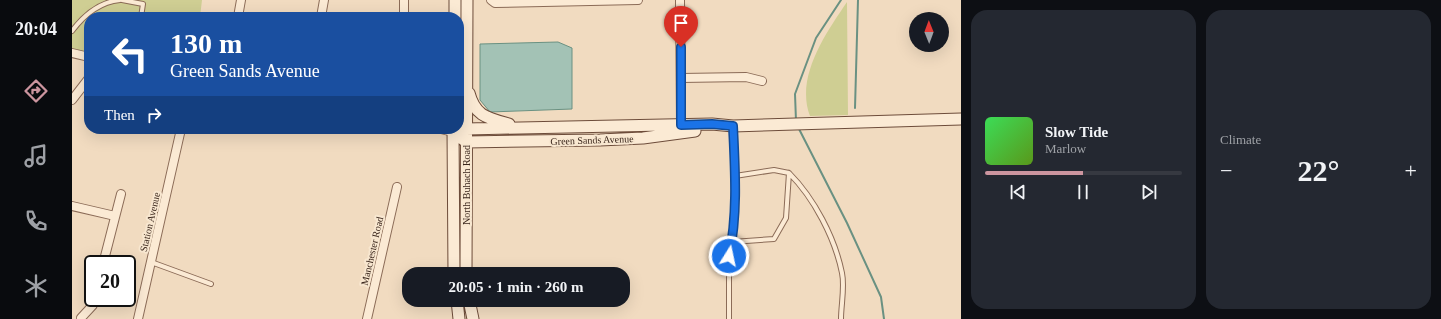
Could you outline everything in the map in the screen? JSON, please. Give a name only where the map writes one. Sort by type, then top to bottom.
[{"type":"main road","points":[[455,0],[455,12]]},
{"type":"main road","name":"North Buhach Road","points":[[466,0],[466,267]]},
{"type":"main road","points":[[466,76],[472,103],[480,114],[488,118],[521,127]]},
{"type":"main road","name":"Green Sands Avenue","points":[[466,142],[615,140],[643,138],[733,126],[961,119]]},
{"type":"main road","name":"Green Sands Avenue","points":[[466,128],[712,124],[733,126]]},
{"type":"main road","name":"North Buhach Road","points":[[453,134],[454,267]]},
{"type":"main road","points":[[457,134],[466,142]]},
{"type":"main road","points":[[453,240],[458,249],[461,267]]},
{"type":"main road","points":[[458,307],[460,319]]},
{"type":"main road","points":[[471,307],[474,319]]},
{"type":"street","points":[[239,12],[241,0]]},
{"type":"street","points":[[322,12],[324,0]]},
{"type":"street","points":[[404,0],[404,12]]},
{"type":"street","points":[[491,0],[495,3],[638,0]]},
{"type":"street","points":[[680,0],[681,125]]},
{"type":"street","points":[[72,53],[84,56]]},
{"type":"street","points":[[681,78],[746,77],[762,81]]},
{"type":"street","points":[[72,100],[84,84]]},
{"type":"street","name":"Station Avenue","points":[[138,319],[180,134]]},
{"type":"street","name":"Manchester Road","points":[[367,319],[396,187]]},
{"type":"street","points":[[105,255],[121,194]]},
{"type":"street","points":[[72,206],[115,216]]},
{"type":"street","points":[[81,318],[91,307]]},
{"type":"lane","points":[[91,12],[110,1],[121,0],[144,4],[142,12]]},
{"type":"lane","points":[[72,31],[84,16]]},
{"type":"lane","points":[[729,319],[729,256],[732,242],[735,176],[733,126]]},
{"type":"lane","points":[[735,176],[774,170],[789,173],[802,187],[818,210],[842,274],[841,319]]},
{"type":"lane","points":[[732,242],[774,239],[786,218],[789,173]]},
{"type":"lane","points":[[151,262],[211,284]]},
{"type":"shaded area","points":[[72,0],[202,0],[201,12],[84,12],[84,52],[72,49]]},
{"type":"shaded area","points":[[847,2],[848,115],[810,116],[806,101],[806,86],[810,71],[822,41]]},
{"type":"shaded area","points":[[558,42],[572,48],[572,109],[490,112],[480,100],[480,44]]},
{"type":"waterway","points":[[796,121],[795,94],[816,38],[841,0]]},
{"type":"waterway","points":[[855,108],[858,0]]},
{"type":"waterway","points":[[798,127],[847,223],[881,297],[884,319]]},
{"type":"route","points":[[681,47],[681,125],[712,124],[733,126],[735,163],[734,210],[732,242],[729,256]]}]
